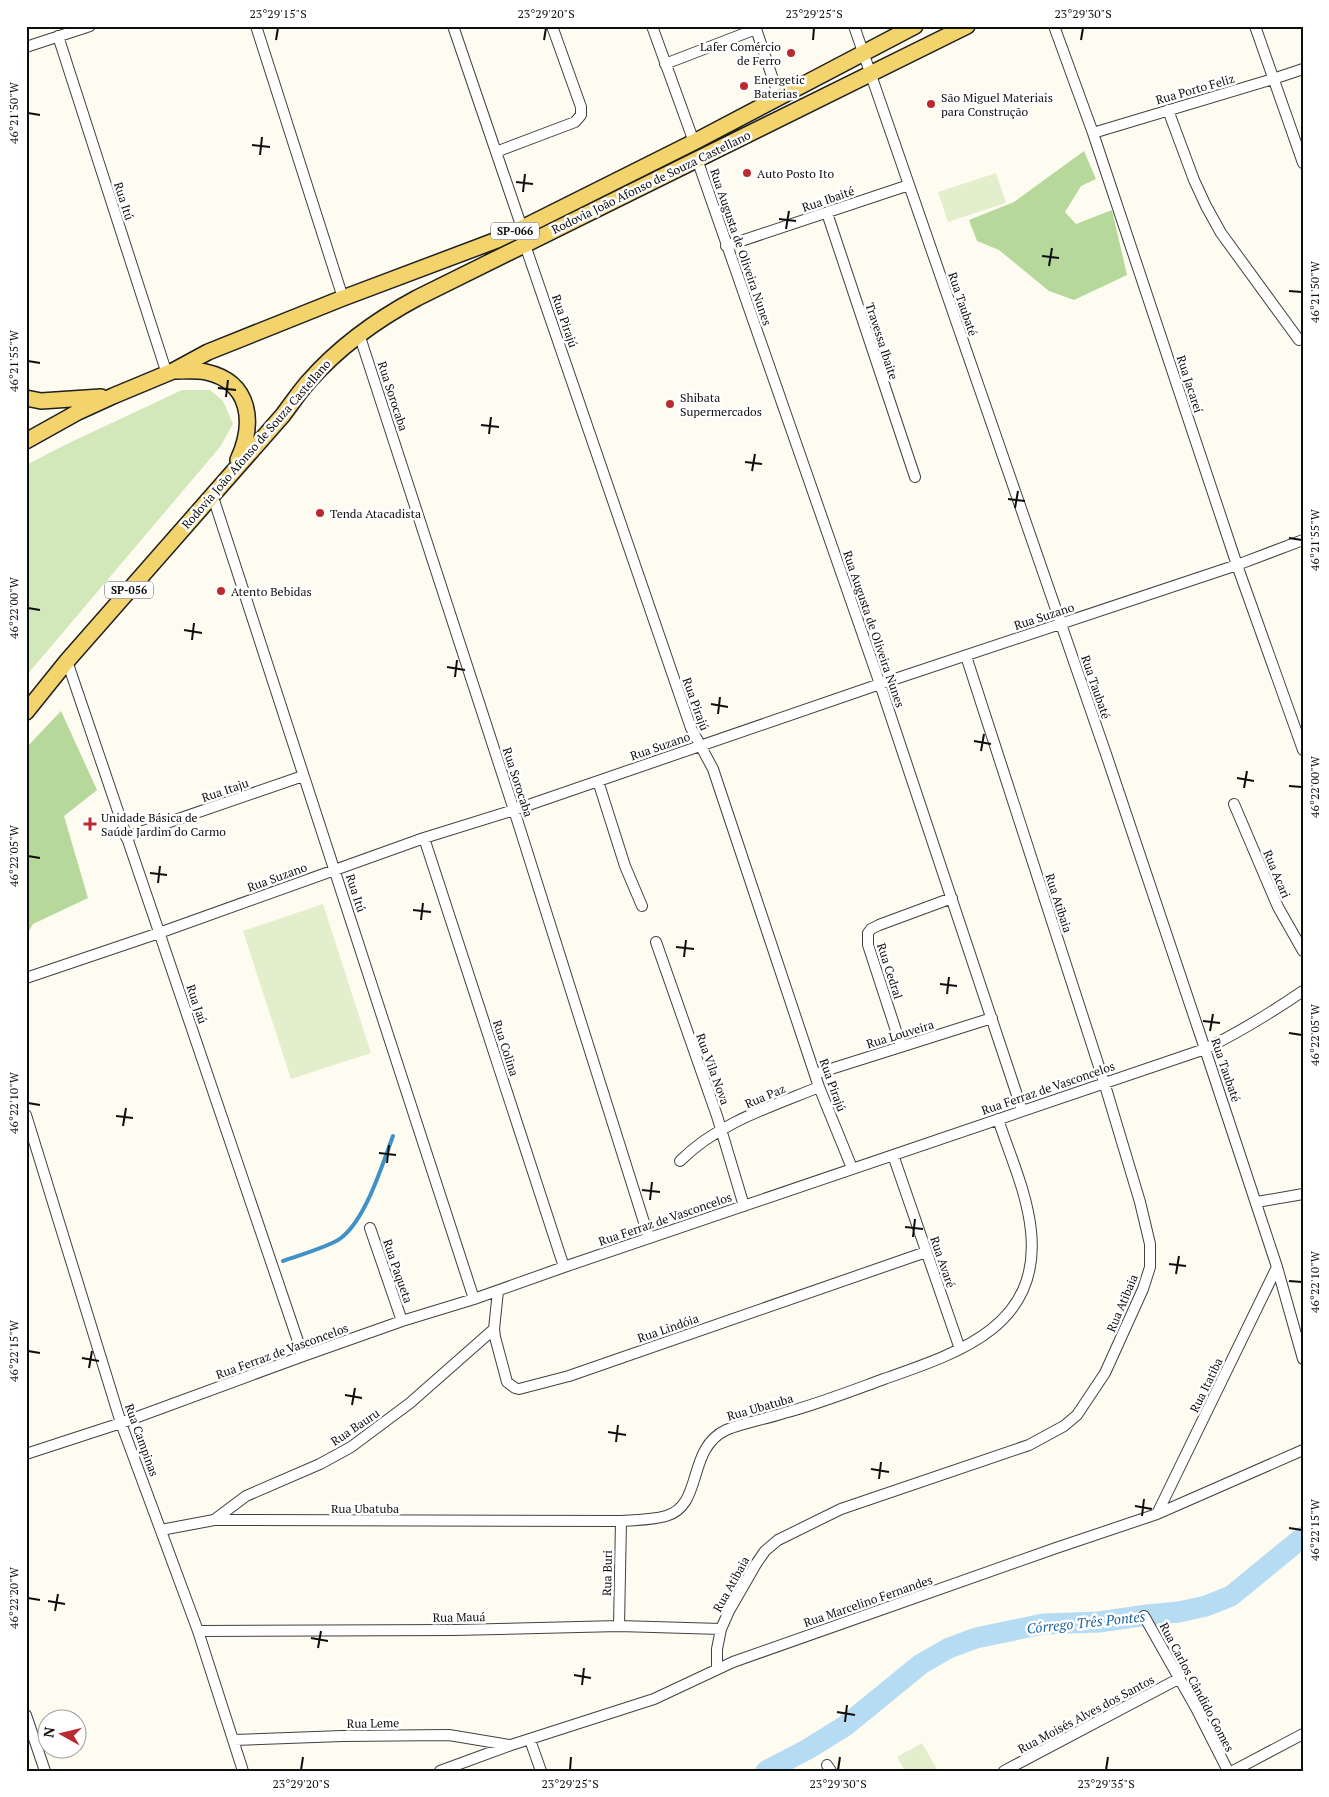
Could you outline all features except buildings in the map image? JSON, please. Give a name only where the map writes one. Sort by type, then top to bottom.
[{"type":"main road","name":"Rodovia João Afonso de Souza Castellano","points":[[26,440],[78,412],[170,373],[208,352],[343,298],[497,240],[694,142],[915,26]]},
{"type":"main road","name":"Rodovia João Afonso de Souza Castellano","points":[[26,712],[67,661],[283,415],[308,382],[328,360],[359,334],[385,316],[525,245],[967,26]]},
{"type":"main road","points":[[170,373],[193,371],[212,374],[232,383],[241,394],[246,408],[248,424],[243,450],[234,470]]},
{"type":"main road","points":[[26,398],[41,401],[113,396]]},
{"type":"street","points":[[26,47],[90,26]]},
{"type":"street","points":[[256,26],[343,298]]},
{"type":"street","points":[[453,26],[522,228]]},
{"type":"street","points":[[496,152],[574,122],[581,115],[581,107],[552,26]]},
{"type":"street","points":[[652,26],[694,142]]},
{"type":"street","name":"Rua Taubaté","points":[[854,26],[872,73],[1206,1048],[1257,1202],[1303,1359]]},
{"type":"street","name":"Rua Jacareí","points":[[1054,26],[1093,133],[1237,565],[1301,741]]},
{"type":"street","points":[[1255,26],[1303,163]]},
{"type":"street","points":[[665,64],[755,28],[779,97]]},
{"type":"street","name":"Rua Itú","points":[[58,36],[170,373]]},
{"type":"street","name":"Rua Porto Feliz","points":[[1093,133],[1274,79],[1303,68]]},
{"type":"street","points":[[1168,110],[1194,180],[1206,206],[1222,233],[1299,340]]},
{"type":"street","name":"Rua Augusta de Oliveira Nunes","points":[[697,159],[880,684],[1022,1110]]},
{"type":"street","name":"Rua Ibaité","points":[[726,246],[909,184]]},
{"type":"street","name":"Travessa Ibaite","points":[[826,213],[915,477]]},
{"type":"street","name":"Rua Pirajú","points":[[525,245],[691,728],[713,769],[819,1087],[852,1168]]},
{"type":"street","name":"Rua Sorocaba","points":[[359,334],[514,810],[649,1238]]},
{"type":"street","name":"Rua Itú","points":[[212,494],[303,776],[336,870],[474,1299]]},
{"type":"street","name":"Rua Suzano","points":[[26,978],[159,933],[424,838],[514,810],[880,684],[1237,565],[1303,540]]},
{"type":"street","name":"Rua Atibaia","points":[[717,1669],[717,1649],[721,1630],[756,1564],[778,1540],[841,1509],[1029,1445],[1064,1426],[1077,1415],[1105,1373],[1143,1288],[1150,1267],[1150,1244],[1140,1202],[1104,1082],[966,656]]},
{"type":"street","name":"Rua Jaú","points":[[67,661],[302,1356]]},
{"type":"street","name":"Rua Itaju","points":[[126,837],[303,776]]},
{"type":"street","points":[[598,781],[625,866],[642,906]]},
{"type":"street","name":"Rua Acari","points":[[1234,804],[1278,907],[1303,951]]},
{"type":"street","name":"Rua Colina","points":[[424,838],[564,1267]]},
{"type":"street","name":"Rua Cedral","points":[[901,1046],[868,945],[868,933],[879,925],[952,898]]},
{"type":"street","name":"Rua Vila Nova","points":[[656,942],[721,1129],[744,1206]]},
{"type":"street","name":"Rua Ferraz de Vasconcelos","points":[[26,1454],[121,1423],[402,1321],[498,1291],[1206,1048],[1227,1038],[1303,991]]},
{"type":"street","name":"Rua Louveira","points":[[815,1074],[992,1018]]},
{"type":"street","name":"Rua Paz","points":[[680,1161],[690,1151],[721,1129],[819,1087]]},
{"type":"street","name":"Rua Campinas","points":[[26,1115],[121,1423],[198,1631],[243,1771]]},
{"type":"street","name":"Rua Ubatuba","points":[[161,1530],[214,1520],[621,1521],[667,1516],[682,1508],[690,1494],[703,1451],[711,1440],[726,1430],[804,1407],[943,1358],[995,1328],[1009,1313],[1022,1294],[1029,1277],[1031,1232],[1025,1197],[998,1119]]},
{"type":"street","name":"Rua Avaré","points":[[892,1155],[960,1349]]},
{"type":"street","points":[[1257,1202],[1303,1194]]},
{"type":"street","name":"Rua Paqueta","points":[[370,1228],[402,1321]]},
{"type":"street","name":"Rua Lindóia","points":[[498,1291],[494,1329],[507,1382],[519,1389],[569,1376],[926,1252]]},
{"type":"street","name":"Rua Itatiba","points":[[1157,1514],[1277,1267]]},
{"type":"street","name":"Rua Bauru","points":[[214,1520],[246,1496],[320,1464],[351,1447],[410,1403],[494,1329]]},
{"type":"street","name":"Rua Marcelino Fernandes","points":[[440,1771],[511,1745],[654,1699],[717,1669],[1157,1514],[1303,1450]]},
{"type":"street","name":"Rua Buri","points":[[619,1626],[621,1521]]},
{"type":"street","name":"Rua Carlos Cândido Gomes","points":[[1144,1616],[1180,1678],[1228,1771]]},
{"type":"street","name":"Rua Mauá","points":[[198,1631],[444,1630],[619,1626],[721,1630]]},
{"type":"street","name":"Rua Moisés Alves dos Santos","points":[[1004,1771],[1180,1678]]},
{"type":"street","points":[[26,1715],[45,1771]]},
{"type":"street","points":[[1234,1771],[1303,1734]]},
{"type":"street","name":"Rua Leme","points":[[234,1740],[449,1735],[511,1745]]},
{"type":"street","points":[[530,1740],[541,1771]]},
{"type":"green space","points":[[1084,151],[1096,179],[1081,186],[1065,212],[1076,224],[1112,210],[1127,275],[1074,300],[1049,291],[999,250],[977,241],[969,220],[1014,202]]},
{"type":"green space","points":[[996,173],[1006,203],[948,222],[938,192]]},
{"type":"green space","points":[[182,390],[210,390],[223,401],[233,424],[220,447],[26,676],[26,465]]},
{"type":"green space","points":[[61,711],[97,790],[64,816],[88,898],[33,924],[26,936],[26,748]]},
{"type":"green space","points":[[323,904],[371,1053],[291,1079],[243,931]]},
{"type":"green space","points":[[922,1743],[938,1771],[905,1771],[897,1757]]},
{"type":"waterway","points":[[283,1261],[330,1244],[341,1238],[350,1229],[366,1205],[393,1136]]},
{"type":"waterway","name":"Córrego Três Pontes","points":[[766,1771],[808,1749],[845,1726],[921,1664],[949,1648],[976,1638],[1043,1624],[1099,1622],[1179,1612],[1206,1606],[1231,1596],[1303,1537]]},
{"type":"place","name":"Lafer Comércio de Ferro","points":[[791,53]]},
{"type":"place","name":"Energetic Baterias","points":[[744,86]]},
{"type":"place","name":"São Miguel Materiais para Construção","points":[[931,104]]},
{"type":"place","name":"Auto Posto Ito","points":[[747,173]]},
{"type":"place","name":"Shibata Supermercados","points":[[670,404]]},
{"type":"place","name":"Tenda Atacadista","points":[[320,513]]},
{"type":"place","name":"Atento Bebidas","points":[[221,591]]},
{"type":"place","name":"Unidade Básica de Saúde Jardim do Carmo","points":[[90,824]]}]
